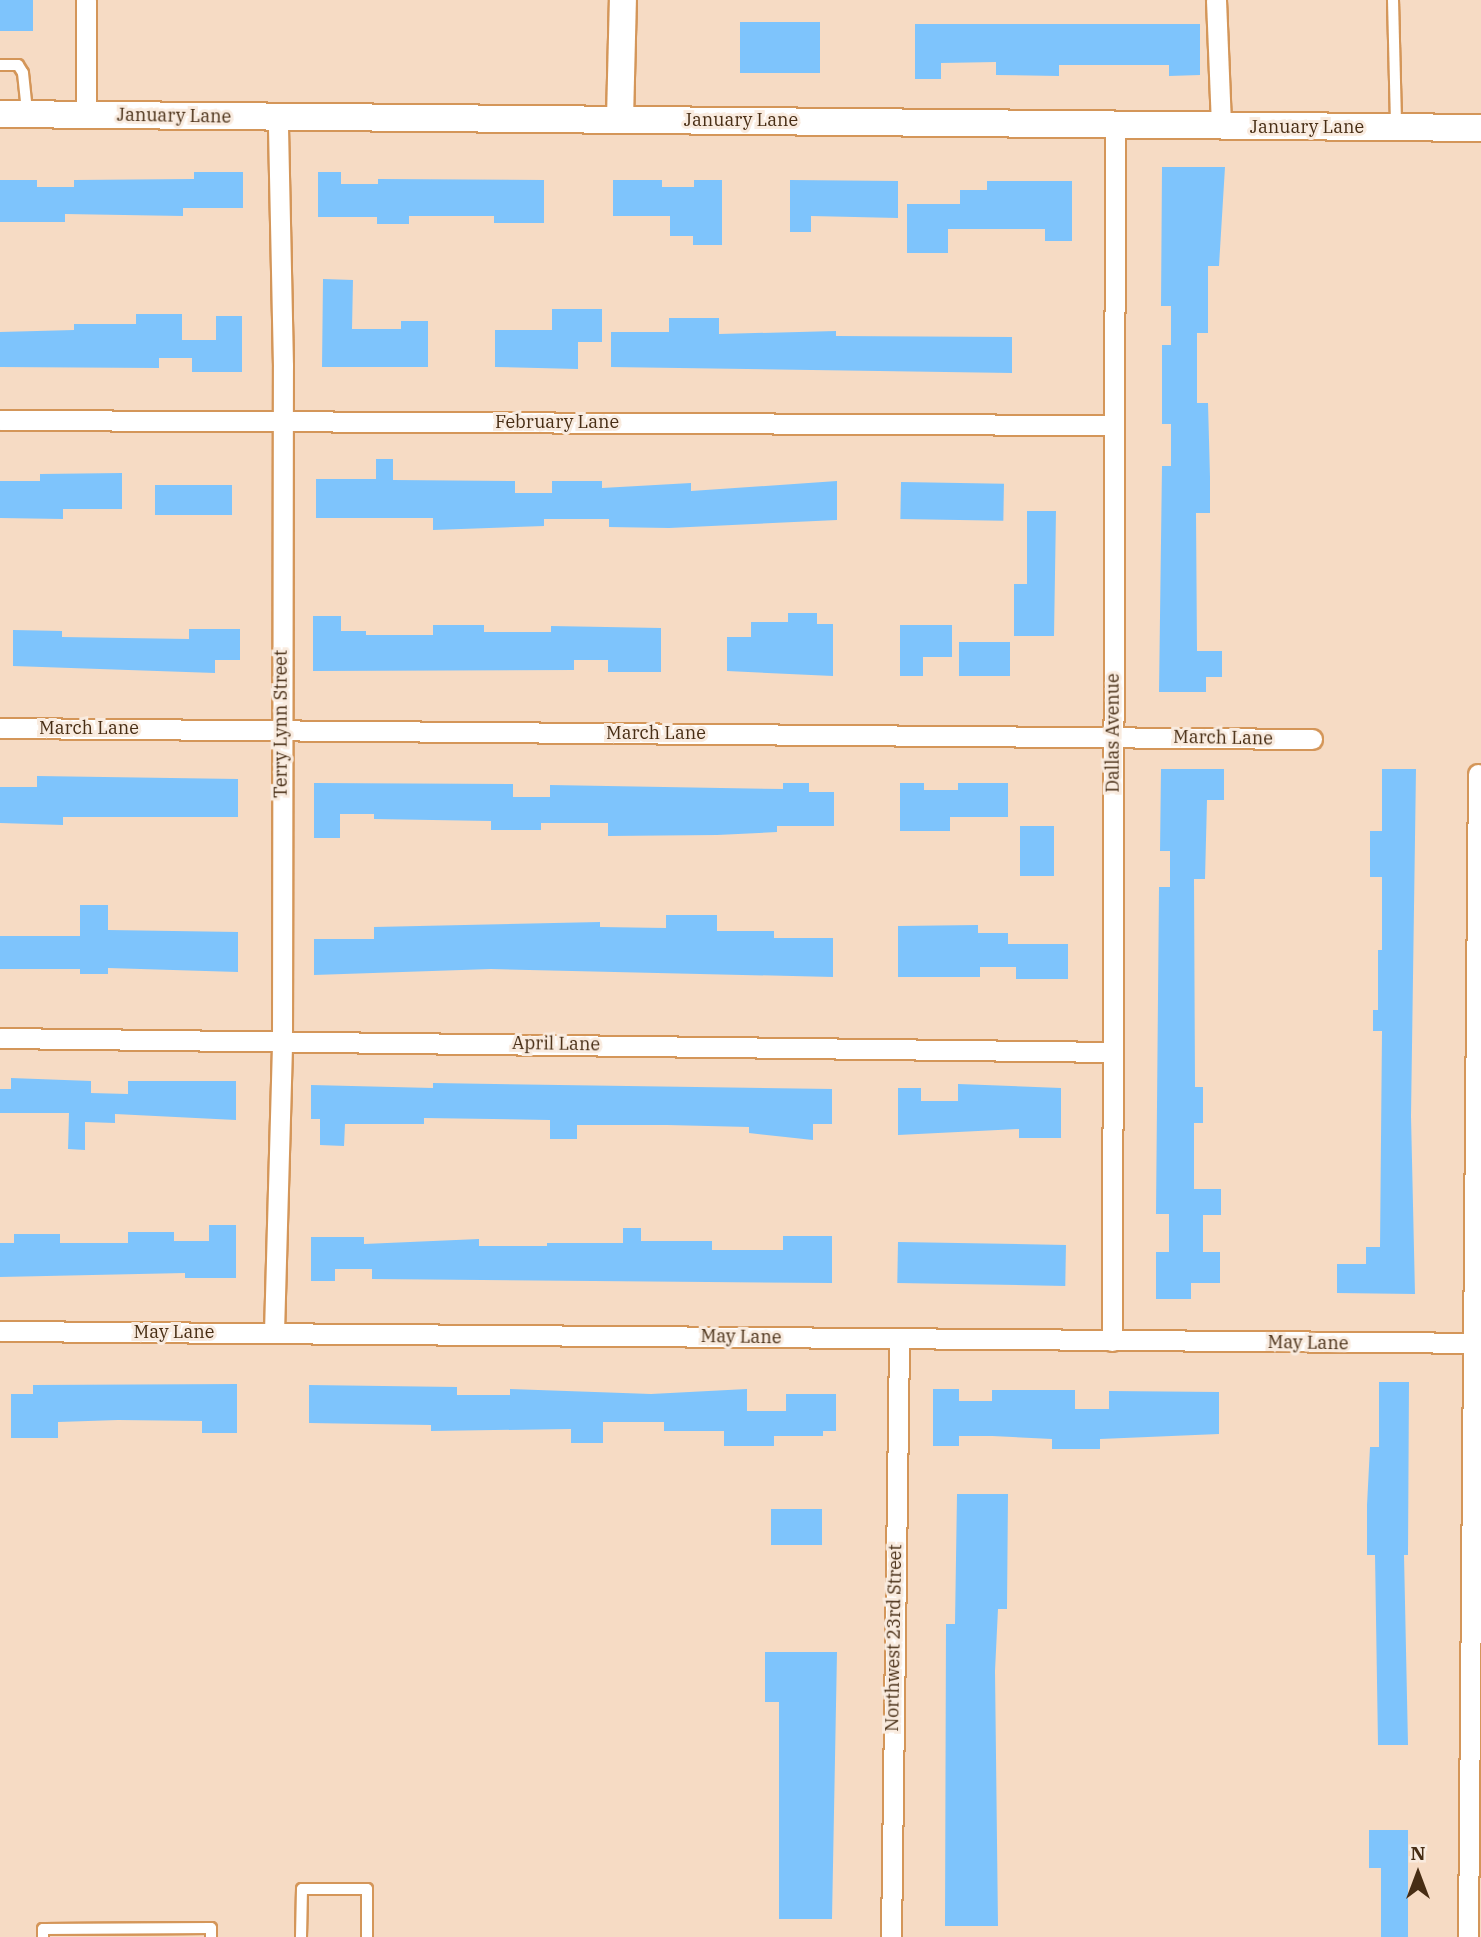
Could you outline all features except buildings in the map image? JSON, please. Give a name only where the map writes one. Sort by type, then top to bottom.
[{"type":"street","points":[[86,0],[86,115]]},
{"type":"street","points":[[620,119],[623,0]]},
{"type":"street","points":[[1216,0],[1221,126]]},
{"type":"street","name":"January Lane","points":[[0,114],[1481,128]]},
{"type":"street","name":"Terry Lynn Street","points":[[274,1332],[282,1041],[278,117]]},
{"type":"street","name":"Dallas Avenue","points":[[1112,1341],[1115,125]]},
{"type":"street","name":"February Lane","points":[[0,420],[1114,425]]},
{"type":"street","name":"March Lane","points":[[0,727],[1312,739]]},
{"type":"street","points":[[1468,1937],[1477,1345],[1478,774]]},
{"type":"street","name":"April Lane","points":[[0,1038],[1112,1052]]},
{"type":"street","name":"May Lane","points":[[0,1331],[1477,1345]]},
{"type":"street","name":"Northwest 23rd Street","points":[[891,1937],[899,1339]]},
{"type":"lane","points":[[1393,0],[1396,128]]},
{"type":"lane","points":[[0,65],[18,65],[23,74],[27,114]]},
{"type":"lane","points":[[301,1937],[302,1889],[367,1889],[367,1937]]},
{"type":"lane","points":[[43,1937],[43,1929],[211,1928],[211,1937]]}]
